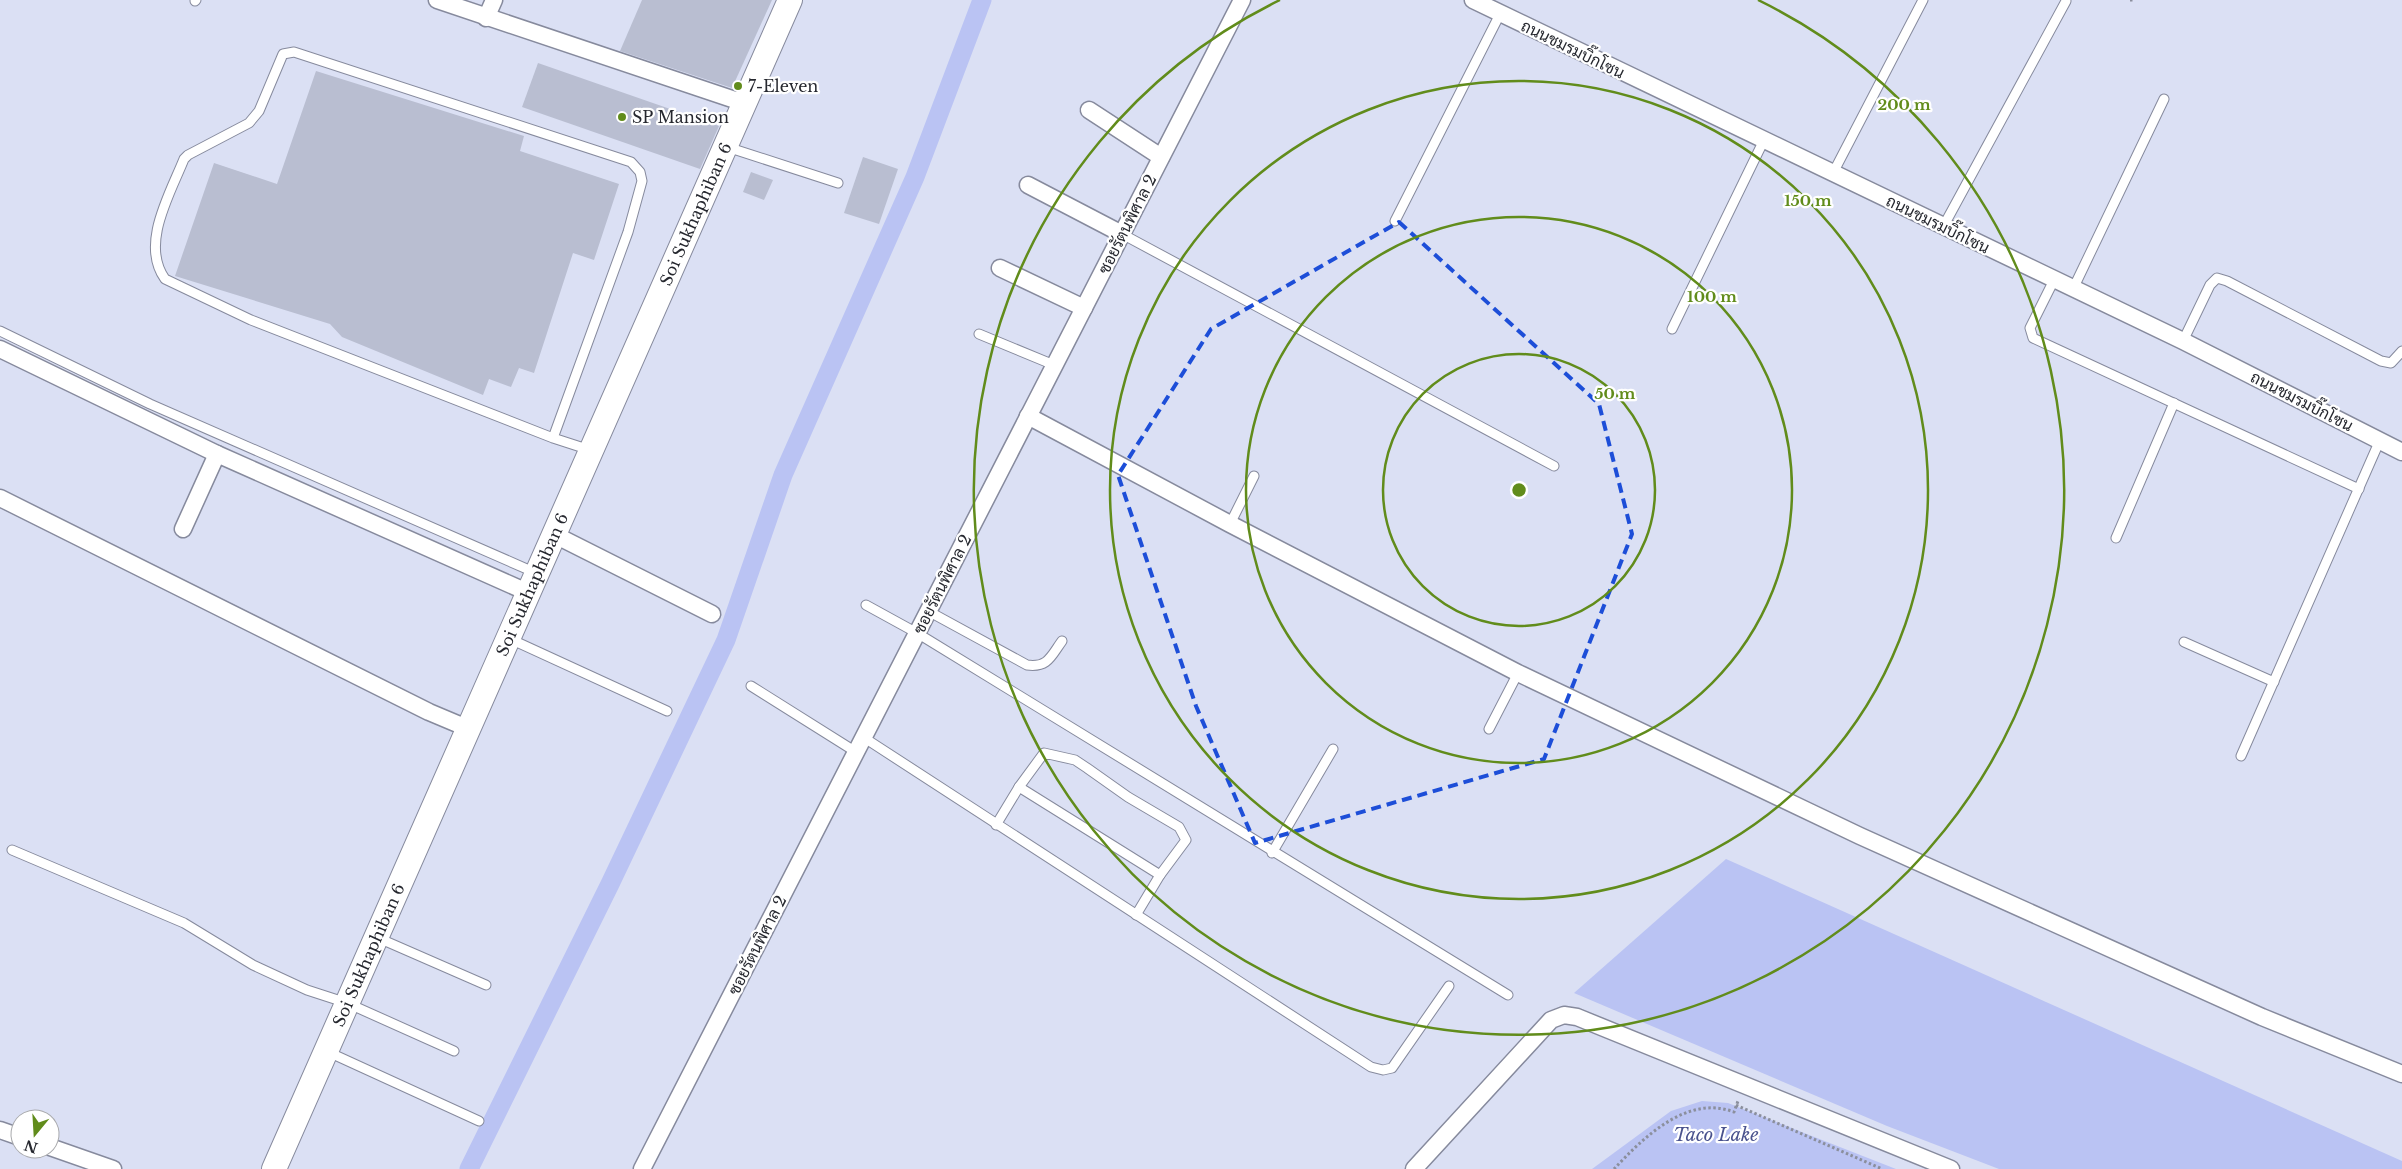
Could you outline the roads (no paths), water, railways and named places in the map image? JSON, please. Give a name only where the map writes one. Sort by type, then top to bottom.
[{"type":"street","points":[[437,0],[486,18],[744,102]]},
{"type":"street","points":[[486,18],[494,0]]},
{"type":"street","name":"Soi Sukhaphiban 6","points":[[274,1169],[467,728],[790,0]]},
{"type":"street","name":"ซอยรัตนพิศาล 2","points":[[642,1169],[1242,0]]},
{"type":"street","name":"ถนนชมรมบิ๊กโซน","points":[[1472,0],[2183,341],[2402,452]]},
{"type":"street","points":[[1089,110],[1161,157]]},
{"type":"street","points":[[1028,185],[1122,234]]},
{"type":"street","points":[[1000,268],[1084,308]]},
{"type":"street","points":[[0,349],[218,454],[532,582]]},
{"type":"street","points":[[1028,416],[1230,524],[1518,673],[1860,836],[2262,1018],[2402,1074]]},
{"type":"street","points":[[183,529],[218,454]]},
{"type":"street","points":[[0,498],[428,712],[467,728]]},
{"type":"street","points":[[553,534],[712,614]]},
{"type":"street","points":[[1414,1169],[1552,1020],[1564,1015],[1586,1020],[1951,1169]]},
{"type":"street","points":[[60,1150],[113,1169]]},
{"type":"lane","points":[[1833,173],[1923,0]]},
{"type":"lane","points":[[1942,227],[2066,1]]},
{"type":"lane","points":[[1395,221],[1500,14]]},
{"type":"lane","points":[[553,438],[628,232],[642,182],[638,168],[631,162],[294,52],[283,54],[259,111],[249,124],[188,154],[184,159],[161,217],[156,236],[154,251],[160,273],[171,282],[251,320],[553,438],[590,450]]},
{"type":"lane","points":[[2073,289],[2164,99]]},
{"type":"lane","points":[[1672,329],[1764,140]]},
{"type":"lane","points":[[725,146],[838,184]]},
{"type":"lane","points":[[1122,234],[1554,466]]},
{"type":"lane","points":[[2183,341],[2210,286],[2217,278],[2227,280],[2381,361],[2391,362],[2402,351]]},
{"type":"lane","points":[[2054,280],[2030,328],[2033,338],[2359,488]]},
{"type":"lane","points":[[0,331],[150,404],[532,582]]},
{"type":"lane","points":[[979,334],[1054,365]]},
{"type":"lane","points":[[2116,538],[2174,403]]},
{"type":"lane","points":[[2241,756],[2380,440]]},
{"type":"lane","points":[[1230,524],[1254,476]]},
{"type":"lane","points":[[866,605],[917,633],[1272,853],[1508,995]]},
{"type":"lane","points":[[928,612],[1027,665],[1044,664],[1062,641]]},
{"type":"lane","points":[[508,637],[667,711]]},
{"type":"lane","points":[[2184,642],[2274,682]]},
{"type":"lane","points":[[1489,729],[1518,673]]},
{"type":"lane","points":[[751,686],[860,745],[996,825],[1370,1067],[1382,1070],[1392,1068],[1450,986]]},
{"type":"lane","points":[[1272,853],[1333,749]]},
{"type":"lane","points":[[996,825],[1018,788],[1044,753],[1075,760],[1128,797],[1179,827],[1186,840],[1160,875],[1136,915]]},
{"type":"lane","points":[[1018,788],[1160,875]]},
{"type":"lane","points":[[12,850],[184,923],[253,965],[307,990],[347,1003],[454,1051]]},
{"type":"lane","points":[[376,936],[486,985]]},
{"type":"lane","points":[[326,1050],[479,1121]]},
{"type":"water","points":[[1726,859],[2402,1161],[2402,1169],[1999,1169],[1887,1126],[1574,993]]},
{"type":"water","name":"Taco Lake","points":[[1702,1101],[1728,1103],[1896,1169],[1592,1169],[1671,1111]]},
{"type":"waterway","points":[[469,1169],[610,884],[726,640],[783,475],[915,177],[982,0]]},
{"type":"place","name":"7-Eleven","points":[[738,86]]},
{"type":"place","name":"SP Mansion","points":[[622,117]]}]
